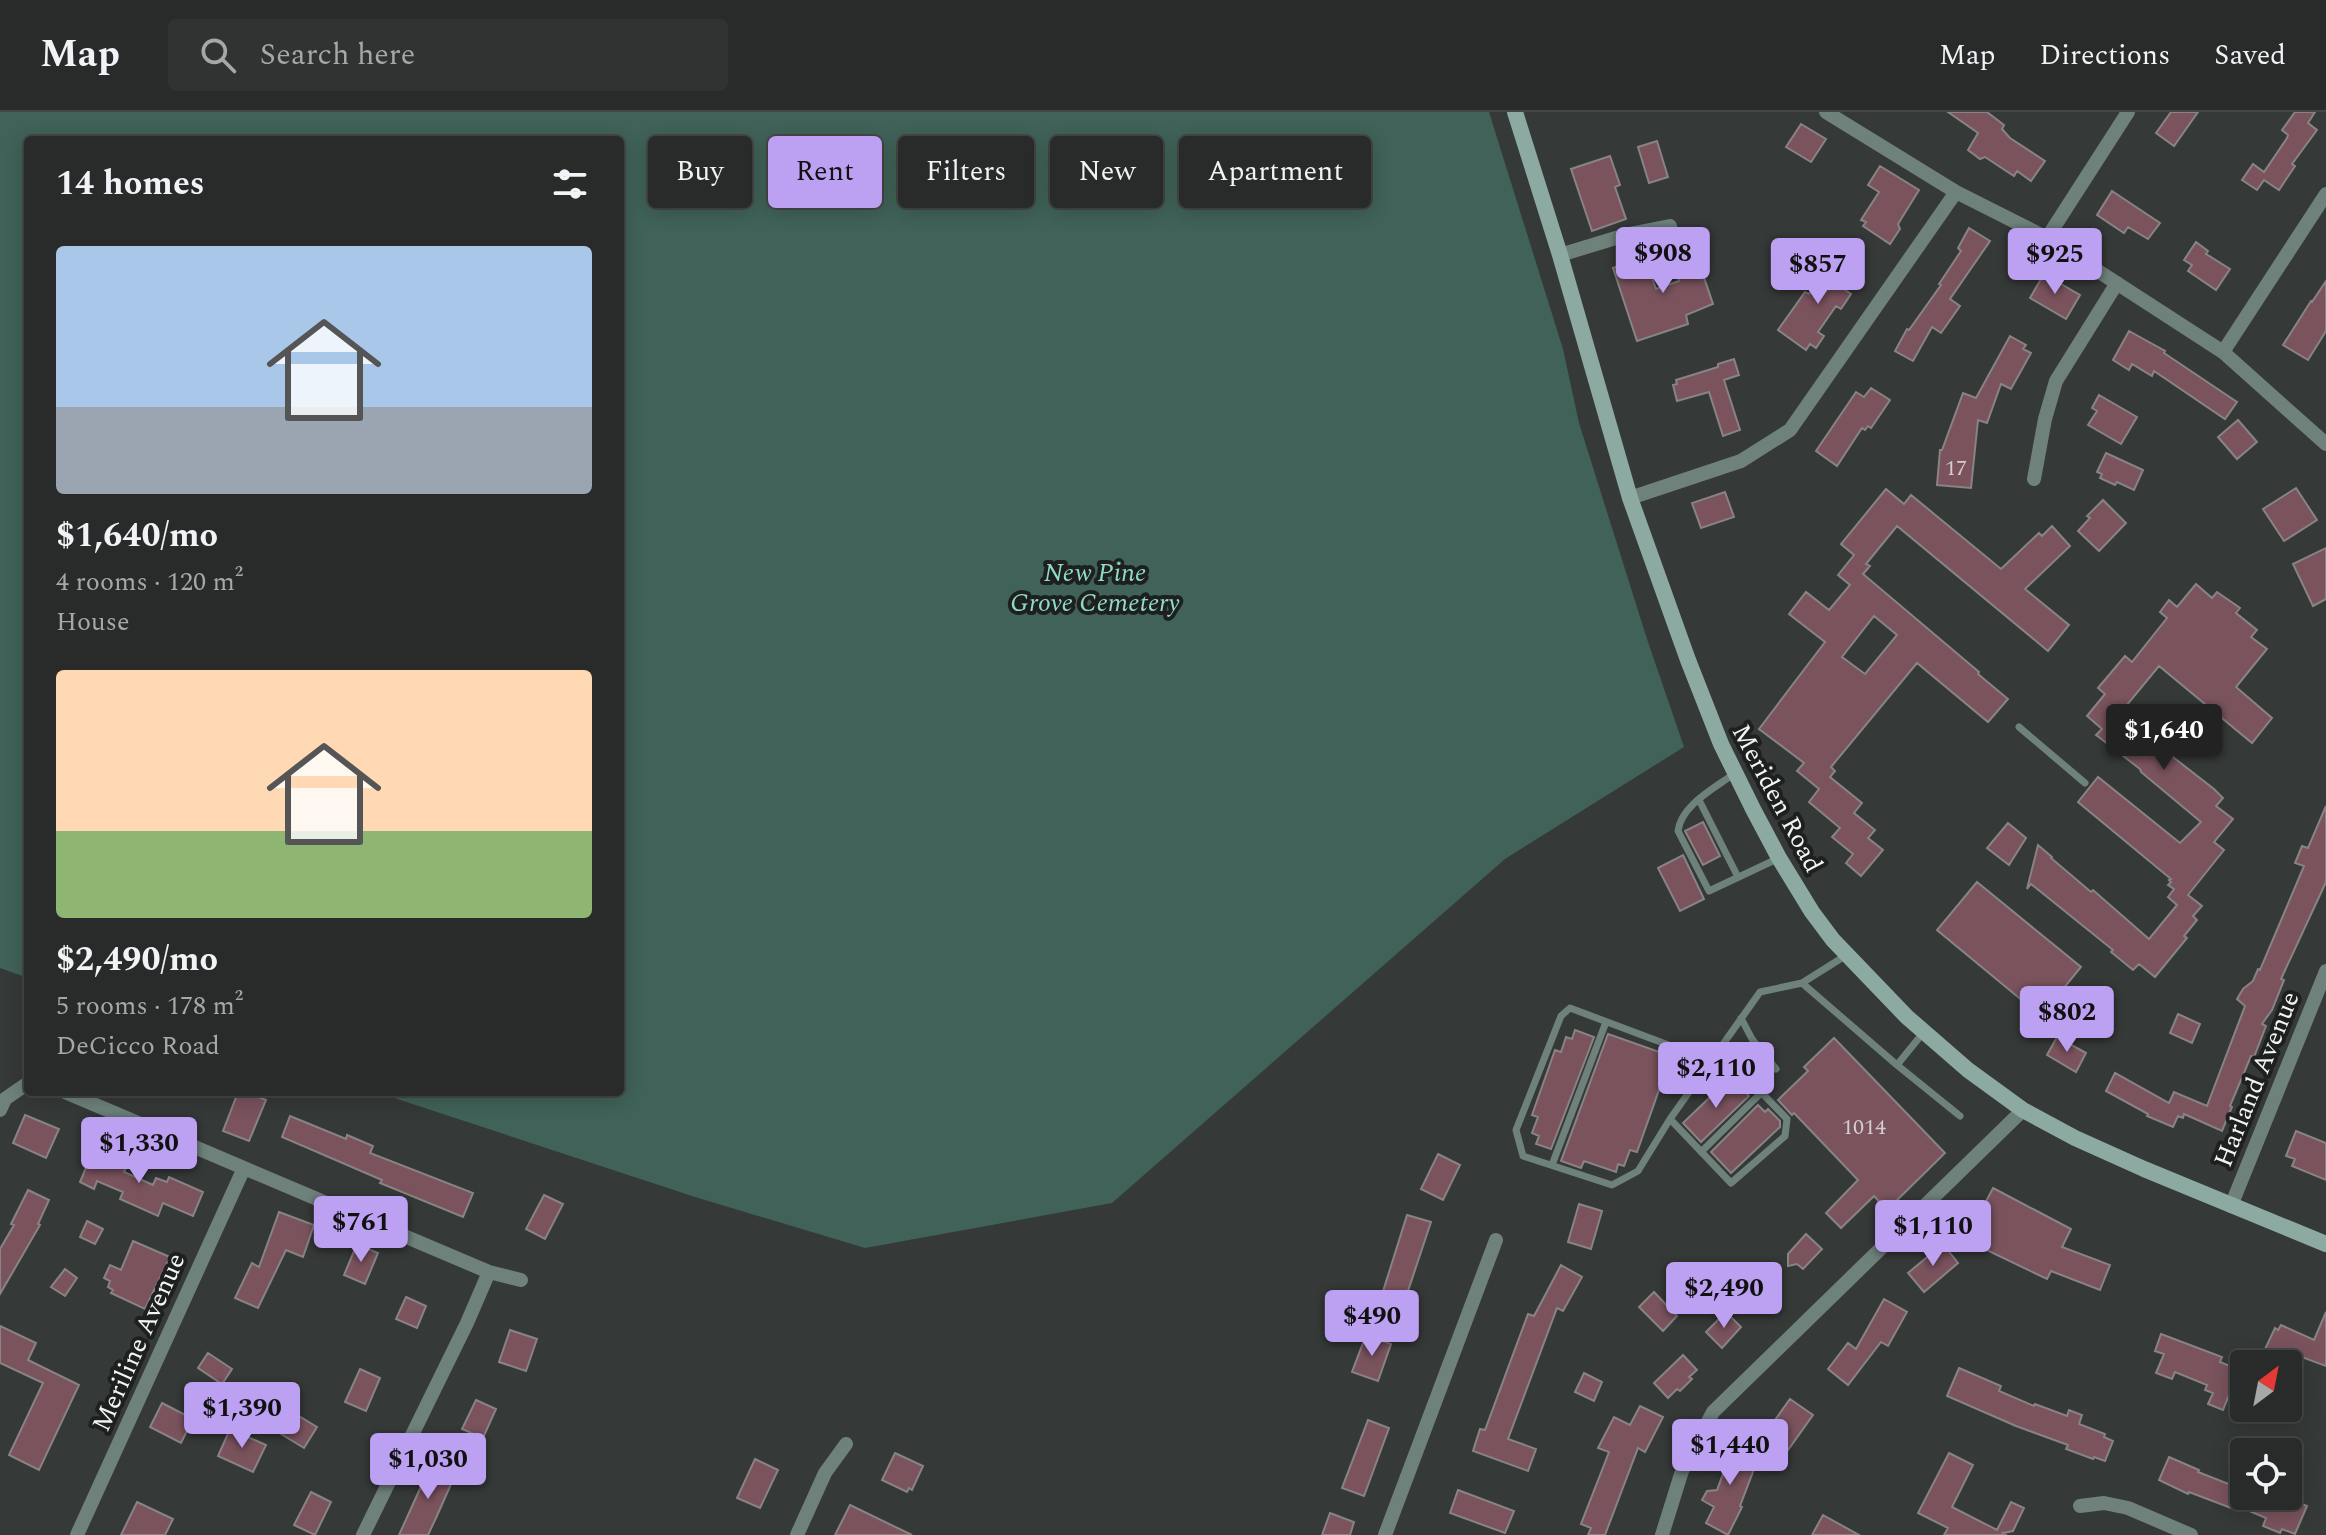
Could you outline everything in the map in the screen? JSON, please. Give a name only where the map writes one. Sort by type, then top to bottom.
[{"type":"main road","name":"Meriden Road","points":[[1515,112],[1630,498],[1715,731],[1779,858],[1812,912],[1847,955],[1907,1017],[1968,1070],[2023,1110],[2075,1138],[2326,1244]]},
{"type":"street","points":[[1826,112],[1846,117],[1956,192],[2047,238],[2223,352],[2326,444]]},
{"type":"street","points":[[2047,238],[2128,112]]},
{"type":"street","points":[[1630,498],[1741,461],[1790,430],[1956,192]]},
{"type":"street","points":[[2223,352],[2326,194]]},
{"type":"street","points":[[1560,255],[1629,234],[1670,226]]},
{"type":"street","points":[[2034,479],[2045,419],[2056,381],[2117,283]]},
{"type":"street","name":"Harland Avenue","points":[[2231,1206],[2326,971]]},
{"type":"street","points":[[0,1110],[5,1099],[24,1085]]},
{"type":"street","points":[[74,1096],[489,1272],[521,1280]]},
{"type":"street","points":[[1662,1535],[1682,1471],[1713,1412],[2023,1110]]},
{"type":"street","name":"Meriline Avenue","points":[[77,1535],[244,1168]]},
{"type":"street","points":[[1385,1535],[1496,1240]]},
{"type":"street","points":[[363,1535],[489,1272]]},
{"type":"street","points":[[797,1535],[825,1473],[846,1444]]},
{"type":"street","points":[[2080,1506],[2104,1503],[2128,1508],[2191,1535]]},
{"type":"lane","points":[[2019,727],[2085,783]]},
{"type":"lane","points":[[1735,773],[1699,800],[1679,822],[1678,831],[1709,891],[1779,858]]},
{"type":"lane","points":[[1699,800],[1738,877]]},
{"type":"lane","points":[[1670,1119],[1731,1183],[1785,1136],[1787,1119],[1734,1064],[1711,1061],[1570,1008],[1561,1016],[1516,1130],[1523,1156],[1612,1185],[1638,1171],[1670,1119],[1711,1061],[1741,1018],[1760,992],[1802,983],[1847,955]]},
{"type":"lane","points":[[1802,983],[1960,1116]]},
{"type":"lane","points":[[1741,1018],[1752,1039],[1776,1069]]},
{"type":"lane","points":[[1552,1165],[1606,1022]]},
{"type":"lane","points":[[1897,1065],[1924,1032]]},
{"type":"lane","points":[[1701,1152],[1761,1093]]},
{"type":"green space","name":"New Pine Grove Cemetery","points":[[0,112],[1489,112],[1563,349],[1579,423],[1684,747],[1505,859],[1112,1203],[865,1248],[695,1197],[388,1096],[624,1096],[624,136],[24,136],[24,977],[0,968]]},
{"type":"building","points":[[1948,112],[1987,112],[2004,125],[2002,129],[2010,138],[2045,161],[2031,181],[2017,171],[2014,176],[1985,157],[1980,159],[1968,150],[1978,133]]},
{"type":"building","points":[[2171,112],[2198,112],[2174,146],[2156,133]]},
{"type":"building","points":[[2295,112],[2315,112],[2308,123],[2317,130],[2292,164],[2295,166],[2279,190],[2264,180],[2257,190],[2242,180],[2253,164],[2264,172],[2287,138],[2288,135],[2282,130]]},
{"type":"building","points":[[1801,124],[1826,139],[1811,162],[1786,147]]},
{"type":"building","points":[[1657,141],[1668,177],[1649,183],[1638,147]]},
{"type":"building","points":[[1610,156],[1620,185],[1615,187],[1626,219],[1592,231],[1571,169]]},
{"type":"building","points":[[1880,166],[1919,190],[1898,224],[1900,229],[1890,244],[1863,226],[1866,222],[1861,220],[1879,192],[1868,185]]},
{"type":"building","points":[[2112,191],[2160,223],[2148,239],[2128,227],[2124,233],[2097,215]]},
{"type":"building","points":[[1969,228],[1990,241],[1950,299],[1960,306],[1941,333],[1932,327],[1913,361],[1895,351],[1907,329],[1941,285],[1961,251],[1958,248]]},
{"type":"building","points":[[2196,242],[2208,251],[2206,254],[2230,269],[2216,290],[2188,271],[2192,265],[2184,260]]},
{"type":"building","points":[[1693,245],[1713,304],[1686,315],[1688,324],[1637,341],[1613,268],[1645,258],[1656,289],[1679,281],[1671,253]]},
{"type":"building","points":[[1835,257],[1854,270],[1842,288],[1851,294],[1841,309],[1836,306],[1818,332],[1824,336],[1816,348],[1810,344],[1806,350],[1778,330]]},
{"type":"building","points":[[2044,274],[2080,295],[2066,319],[2030,298]]},
{"type":"building","points":[[2326,281],[2326,331],[2308,360],[2283,345]]},
{"type":"building","points":[[2129,331],[2165,351],[2237,402],[2225,419],[2154,371],[2152,376],[2132,364],[2129,370],[2113,360]]},
{"type":"building","points":[[2010,336],[2026,345],[2023,349],[2031,353],[2011,389],[2001,384],[1987,423],[1978,420],[1971,488],[1937,485],[1940,450],[1963,393],[1976,398]]},
{"type":"building","points":[[1734,359],[1739,375],[1724,380],[1740,430],[1723,436],[1709,392],[1677,401],[1673,385],[1677,384],[1676,380]]},
{"type":"building","points":[[1871,388],[1890,400],[1871,428],[1862,428],[1837,466],[1816,451],[1856,392],[1864,397]]},
{"type":"building","points":[[2099,395],[2137,417],[2121,444],[2088,425],[2097,411],[2092,408]]},
{"type":"building","points":[[2238,420],[2257,442],[2237,459],[2218,437]]},
{"type":"building","points":[[2106,453],[2143,470],[2134,490],[2100,478],[2102,474],[2097,472]]},
{"type":"building","points":[[2296,488],[2317,520],[2284,541],[2263,509]]},
{"type":"building","points":[[1886,489],[1904,504],[1911,495],[2001,569],[2039,533],[2042,536],[2052,526],[2070,546],[2025,589],[2069,625],[2048,651],[1897,526],[1866,564],[1870,566],[1863,574],[2008,699],[1988,722],[1917,663],[1831,767],[1835,771],[1830,777],[1862,803],[1854,813],[1875,830],[1868,838],[1883,850],[1861,876],[1846,863],[1853,854],[1832,837],[1840,828],[1809,802],[1819,789],[1797,771],[1804,763],[1759,729],[1825,642],[1789,614],[1806,592],[1829,610],[1850,585],[1838,575],[1854,555],[1841,544]],"holes":[[[1874,616],[1897,635],[1865,674],[1842,657]]]},
{"type":"building","points":[[1725,492],[1734,517],[1701,528],[1692,503]]},
{"type":"building","points":[[2103,500],[2126,523],[2099,551],[2078,531],[2090,518],[2087,516]]},
{"type":"building","points":[[2326,548],[2326,599],[2313,606],[2293,564]]},
{"type":"building","points":[[2196,584],[2212,598],[2217,592],[2240,608],[2236,613],[2257,630],[2251,637],[2267,649],[2236,687],[2272,718],[2252,743],[2159,666],[2121,712],[2214,789],[2223,798],[2216,806],[2233,819],[2214,842],[2224,850],[2188,895],[2202,906],[2193,916],[2197,920],[2184,936],[2187,938],[2155,977],[2139,964],[2133,970],[2031,884],[2027,889],[2038,845],[2149,939],[2177,905],[2168,897],[2174,889],[2168,885],[2171,879],[2078,802],[2098,777],[2180,843],[2201,822],[2096,735],[2102,729],[2087,716],[2105,694],[2098,688],[2125,656],[2132,662],[2167,618],[2160,612],[2169,600],[2177,607]]},
{"type":"building","points":[[2326,806],[2326,882],[2281,979],[2284,980],[2272,1010],[2262,1024],[2266,1026],[2222,1131],[2184,1114],[2183,1118],[2178,1116],[2173,1127],[2147,1116],[2106,1091],[2115,1073],[2169,1103],[2174,1092],[2207,1106],[2245,1006],[2237,999],[2260,970],[2304,866],[2295,863],[2302,846],[2308,848]]},
{"type":"building","points":[[1703,822],[1720,856],[1703,865],[1685,831]]},
{"type":"building","points":[[2008,823],[2026,838],[2009,865],[1987,848]]},
{"type":"building","points":[[1683,855],[1704,899],[1680,911],[1658,868]]},
{"type":"building","points":[[1977,882],[2081,967],[2041,1016],[1937,930]]},
{"type":"building","points":[[2178,1014],[2200,1024],[2192,1043],[2170,1033]]},
{"type":"building","points":[[1575,1030],[1594,1037],[1551,1149],[1536,1144],[1539,1136],[1532,1133],[1538,1117],[1532,1115],[1555,1050],[1561,1052],[1566,1037],[1572,1039]]},
{"type":"building","points":[[1608,1034],[1671,1056],[1637,1152],[1630,1150],[1624,1166],[1618,1164],[1616,1172],[1584,1161],[1581,1168],[1561,1161]]},
{"type":"building","points":[[2057,1037],[2086,1053],[2076,1072],[2047,1055]]},
{"type":"building","points":[[1834,1038],[1945,1153],[1887,1210],[1874,1196],[1841,1228],[1826,1213],[1858,1180],[1778,1100],[1808,1071],[1804,1067]]},
{"type":"building","points":[[1731,1077],[1749,1096],[1701,1142],[1683,1123]]},
{"type":"building","points":[[237,1096],[256,1096],[266,1100],[249,1141],[223,1131]]},
{"type":"building","points":[[1758,1105],[1765,1112],[1768,1109],[1780,1121],[1780,1127],[1731,1173],[1711,1152]]},
{"type":"building","points":[[25,1115],[59,1129],[46,1158],[13,1143]]},
{"type":"building","points":[[290,1116],[346,1139],[347,1135],[373,1146],[370,1153],[473,1193],[463,1217],[380,1183],[382,1180],[282,1137]]},
{"type":"building","points":[[2296,1131],[2326,1143],[2326,1180],[2292,1166],[2295,1159],[2286,1156]]},
{"type":"building","points":[[95,1146],[129,1161],[124,1172],[153,1185],[156,1178],[167,1182],[169,1177],[203,1192],[193,1216],[163,1203],[158,1216],[120,1199],[123,1192],[97,1181],[94,1189],[80,1182]]},
{"type":"building","points":[[1438,1154],[1460,1165],[1443,1200],[1421,1189]]},
{"type":"building","points":[[1993,1188],[2071,1229],[2062,1247],[2110,1265],[2100,1290],[2051,1271],[2047,1279],[1966,1240]]},
{"type":"building","points":[[28,1190],[49,1200],[40,1225],[0,1294],[0,1249]]},
{"type":"building","points":[[544,1195],[563,1204],[545,1239],[526,1229]]},
{"type":"building","points":[[1579,1204],[1602,1211],[1591,1249],[1568,1242]]},
{"type":"building","points":[[279,1212],[314,1225],[303,1257],[286,1250],[258,1308],[235,1298],[252,1263],[259,1267]]},
{"type":"building","points":[[1407,1215],[1431,1222],[1402,1309],[1380,1301]]},
{"type":"building","points":[[87,1221],[103,1229],[95,1244],[80,1237]]},
{"type":"building","points":[[1806,1234],[1822,1249],[1803,1269],[1797,1264],[1788,1266],[1788,1254]]},
{"type":"building","points":[[133,1241],[170,1257],[145,1309],[111,1293],[113,1290],[108,1287],[110,1281],[104,1278],[110,1265],[121,1270]]},
{"type":"building","points":[[357,1244],[378,1253],[365,1284],[344,1275]]},
{"type":"building","points":[[1943,1244],[1958,1263],[1924,1292],[1908,1273]]},
{"type":"building","points":[[1561,1265],[1582,1277],[1563,1311],[1557,1308],[1508,1439],[1536,1449],[1528,1471],[1473,1451],[1480,1429],[1485,1430],[1528,1314],[1534,1316]]},
{"type":"building","points":[[65,1269],[77,1278],[65,1296],[51,1287]]},
{"type":"building","points":[[1765,1275],[1780,1289],[1762,1309],[1746,1295]]},
{"type":"building","points":[[1654,1292],[1677,1316],[1663,1331],[1639,1307]]},
{"type":"building","points":[[406,1297],[426,1306],[417,1328],[396,1319]]},
{"type":"building","points":[[1884,1299],[1907,1312],[1888,1346],[1881,1342],[1848,1385],[1828,1369],[1848,1343],[1856,1349]]},
{"type":"building","points":[[1726,1312],[1741,1327],[1722,1348],[1706,1332]]},
{"type":"building","points":[[2326,1312],[2326,1366],[2302,1357],[2302,1350],[2265,1350],[2275,1328],[2278,1330],[2281,1325],[2314,1340]]},
{"type":"building","points":[[0,1326],[36,1343],[28,1360],[79,1385],[39,1470],[9,1455],[43,1383],[0,1363]]},
{"type":"building","points":[[510,1330],[537,1339],[526,1371],[499,1362]]},
{"type":"building","points":[[2161,1334],[2222,1357],[2220,1362],[2230,1366],[2230,1392],[2223,1410],[2208,1404],[2213,1393],[2205,1390],[2207,1385],[2175,1372],[2172,1379],[2156,1373],[2164,1354],[2155,1351]]},
{"type":"building","points":[[1366,1335],[1391,1344],[1378,1381],[1352,1372]]},
{"type":"building","points":[[208,1353],[232,1369],[222,1384],[198,1368]]},
{"type":"building","points":[[1683,1355],[1697,1370],[1680,1391],[1677,1389],[1668,1398],[1654,1383]]},
{"type":"building","points":[[1959,1368],[2001,1386],[1999,1391],[2034,1406],[2067,1416],[2069,1410],[2082,1415],[2079,1424],[2105,1434],[2104,1437],[2113,1441],[2105,1461],[2066,1449],[2068,1445],[1947,1396]]},
{"type":"building","points":[[360,1369],[380,1378],[366,1411],[345,1402]]},
{"type":"building","points":[[1584,1373],[1602,1382],[1594,1401],[1575,1392]]},
{"type":"building","points":[[1790,1399],[1813,1415],[1788,1450],[1765,1434]]},
{"type":"building","points":[[476,1400],[496,1409],[483,1438],[462,1429]]},
{"type":"building","points":[[162,1403],[193,1419],[181,1443],[150,1427]]},
{"type":"building","points":[[1640,1406],[1663,1417],[1645,1452],[1638,1448],[1605,1535],[1588,1535],[1591,1528],[1581,1524],[1609,1452],[1598,1448],[1614,1417],[1630,1425]]},
{"type":"building","points":[[294,1413],[317,1427],[304,1448],[281,1434]]},
{"type":"building","points":[[1368,1420],[1389,1428],[1364,1496],[1342,1488]]},
{"type":"building","points":[[230,1429],[266,1445],[253,1472],[218,1456]]},
{"type":"building","points":[[1725,1443],[1759,1456],[1742,1507],[1728,1535],[1706,1523],[1714,1507],[1702,1500],[1707,1491],[1717,1490],[1728,1460],[1715,1456]]},
{"type":"building","points":[[895,1453],[923,1466],[912,1490],[909,1488],[907,1492],[882,1480]]},
{"type":"building","points":[[1949,1453],[1973,1465],[1952,1507],[1997,1530],[2011,1502],[2024,1508],[2013,1531],[2003,1533],[2006,1535],[1944,1535],[1948,1528],[1918,1513]]},
{"type":"building","points":[[2169,1457],[2230,1484],[2230,1508],[2188,1494],[2159,1480]]},
{"type":"building","points":[[755,1459],[778,1470],[760,1508],[737,1498]]},
{"type":"building","points":[[432,1462],[456,1473],[436,1518],[428,1535],[399,1535]]},
{"type":"building","points":[[1458,1490],[1514,1511],[1505,1533],[1450,1513]]},
{"type":"building","points":[[311,1492],[331,1502],[315,1535],[294,1525]]},
{"type":"building","points":[[137,1502],[173,1519],[165,1535],[121,1535]]},
{"type":"building","points":[[2302,1504],[2307,1506],[2295,1534],[2282,1529],[2280,1533],[2263,1526],[2266,1518],[2247,1510],[2302,1510]]},
{"type":"building","points":[[850,1505],[912,1535],[835,1535]]},
{"type":"building","points":[[1330,1513],[1354,1522],[1350,1535],[1322,1535]]},
{"type":"building","points":[[1823,1515],[1859,1535],[1812,1535]]}]
